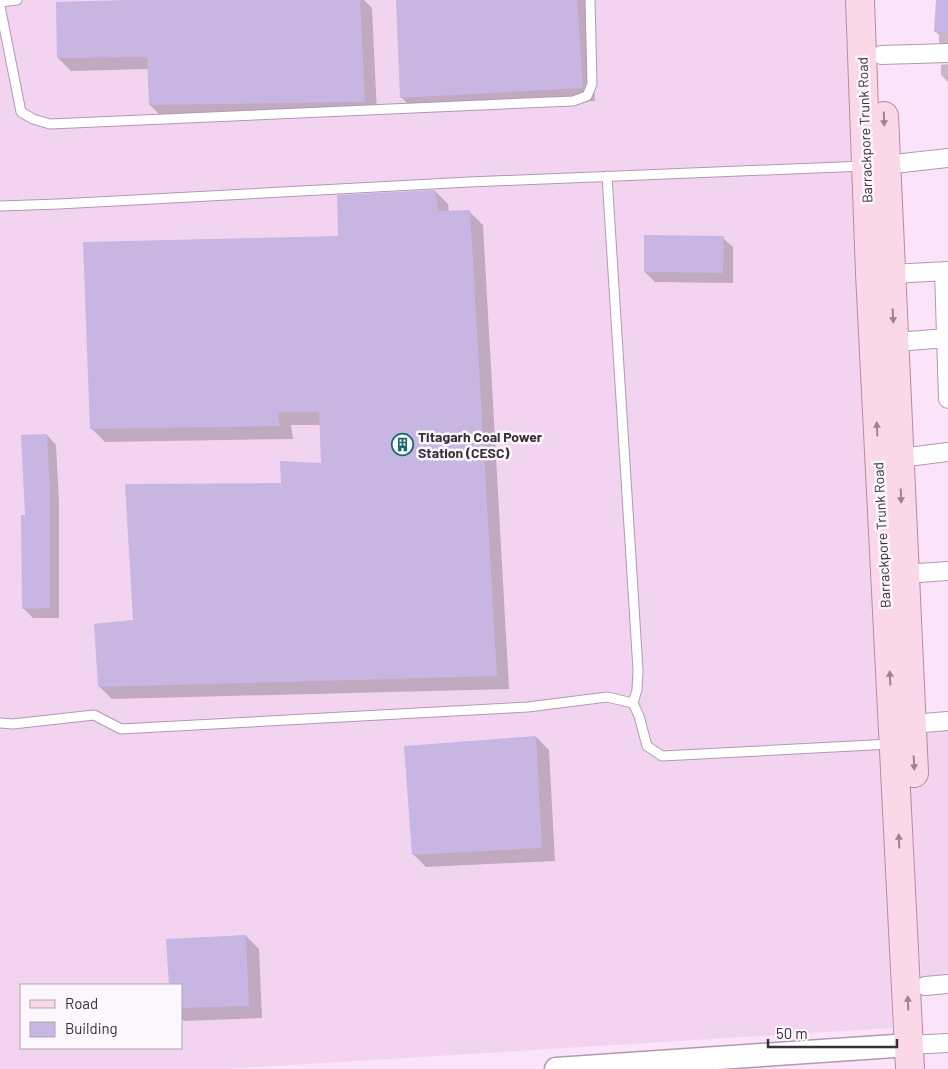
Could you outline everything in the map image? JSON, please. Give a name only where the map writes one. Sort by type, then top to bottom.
[{"type":"main road","name":"Barrackpore Trunk Road","points":[[860,0],[876,165],[892,274],[912,724],[937,985],[925,1054]]},
{"type":"main road","name":"Barrackpore Trunk Road","points":[[879,0],[881,55],[870,274],[894,744],[925,1054]]},
{"type":"street","points":[[881,55],[948,53]]},
{"type":"street","points":[[876,165],[948,158]]},
{"type":"street","points":[[892,274],[946,271],[948,399]]},
{"type":"street","points":[[895,342],[948,338]]},
{"type":"street","points":[[900,458],[948,452]]},
{"type":"street","points":[[904,574],[948,571]]},
{"type":"street","points":[[912,724],[948,721]]},
{"type":"street","points":[[558,1069],[925,1054]]},
{"type":"lane","points":[[0,2],[17,0]]},
{"type":"lane","points":[[0,6],[21,112],[33,120],[50,124],[572,101],[587,96],[592,84],[590,0]]},
{"type":"lane","points":[[0,206],[607,176],[876,165]]},
{"type":"lane","points":[[607,176],[638,670],[633,703],[639,716],[647,746],[662,756],[894,744]]},
{"type":"lane","points":[[0,723],[13,724],[94,715],[121,729],[528,707],[608,696],[633,703]]},
{"type":"shaded area","points":[[0,0],[854,0],[892,1028],[225,1069],[0,1069]]},
{"type":"shaded area","points":[[948,727],[948,988],[922,990],[905,730]]},
{"type":"building","points":[[127,0],[360,0],[365,102],[149,105],[147,57],[57,58],[56,2]]},
{"type":"building","points":[[396,0],[577,0],[583,88],[400,98]]},
{"type":"building","points":[[936,0],[948,0],[948,32],[934,32]]},
{"type":"building","name":"Titagarh Coal Power Station (CESC)","points":[[435,190],[438,211],[470,210],[497,676],[98,687],[94,624],[133,620],[125,484],[281,483],[280,461],[321,463],[319,412],[278,412],[280,426],[90,429],[83,242],[338,236],[337,195]]},
{"type":"building","points":[[644,235],[724,236],[723,273],[644,272]]},
{"type":"building","points":[[47,434],[50,492],[50,608],[22,609],[21,515],[25,515],[21,435]]},
{"type":"building","points":[[536,736],[542,848],[412,855],[404,746]]},
{"type":"building","points":[[246,935],[249,1006],[182,1008],[182,984],[169,984],[166,939]]},
{"type":"place","name":"Titagarh Coal Power Station (CESC)","points":[[402,445]]}]
